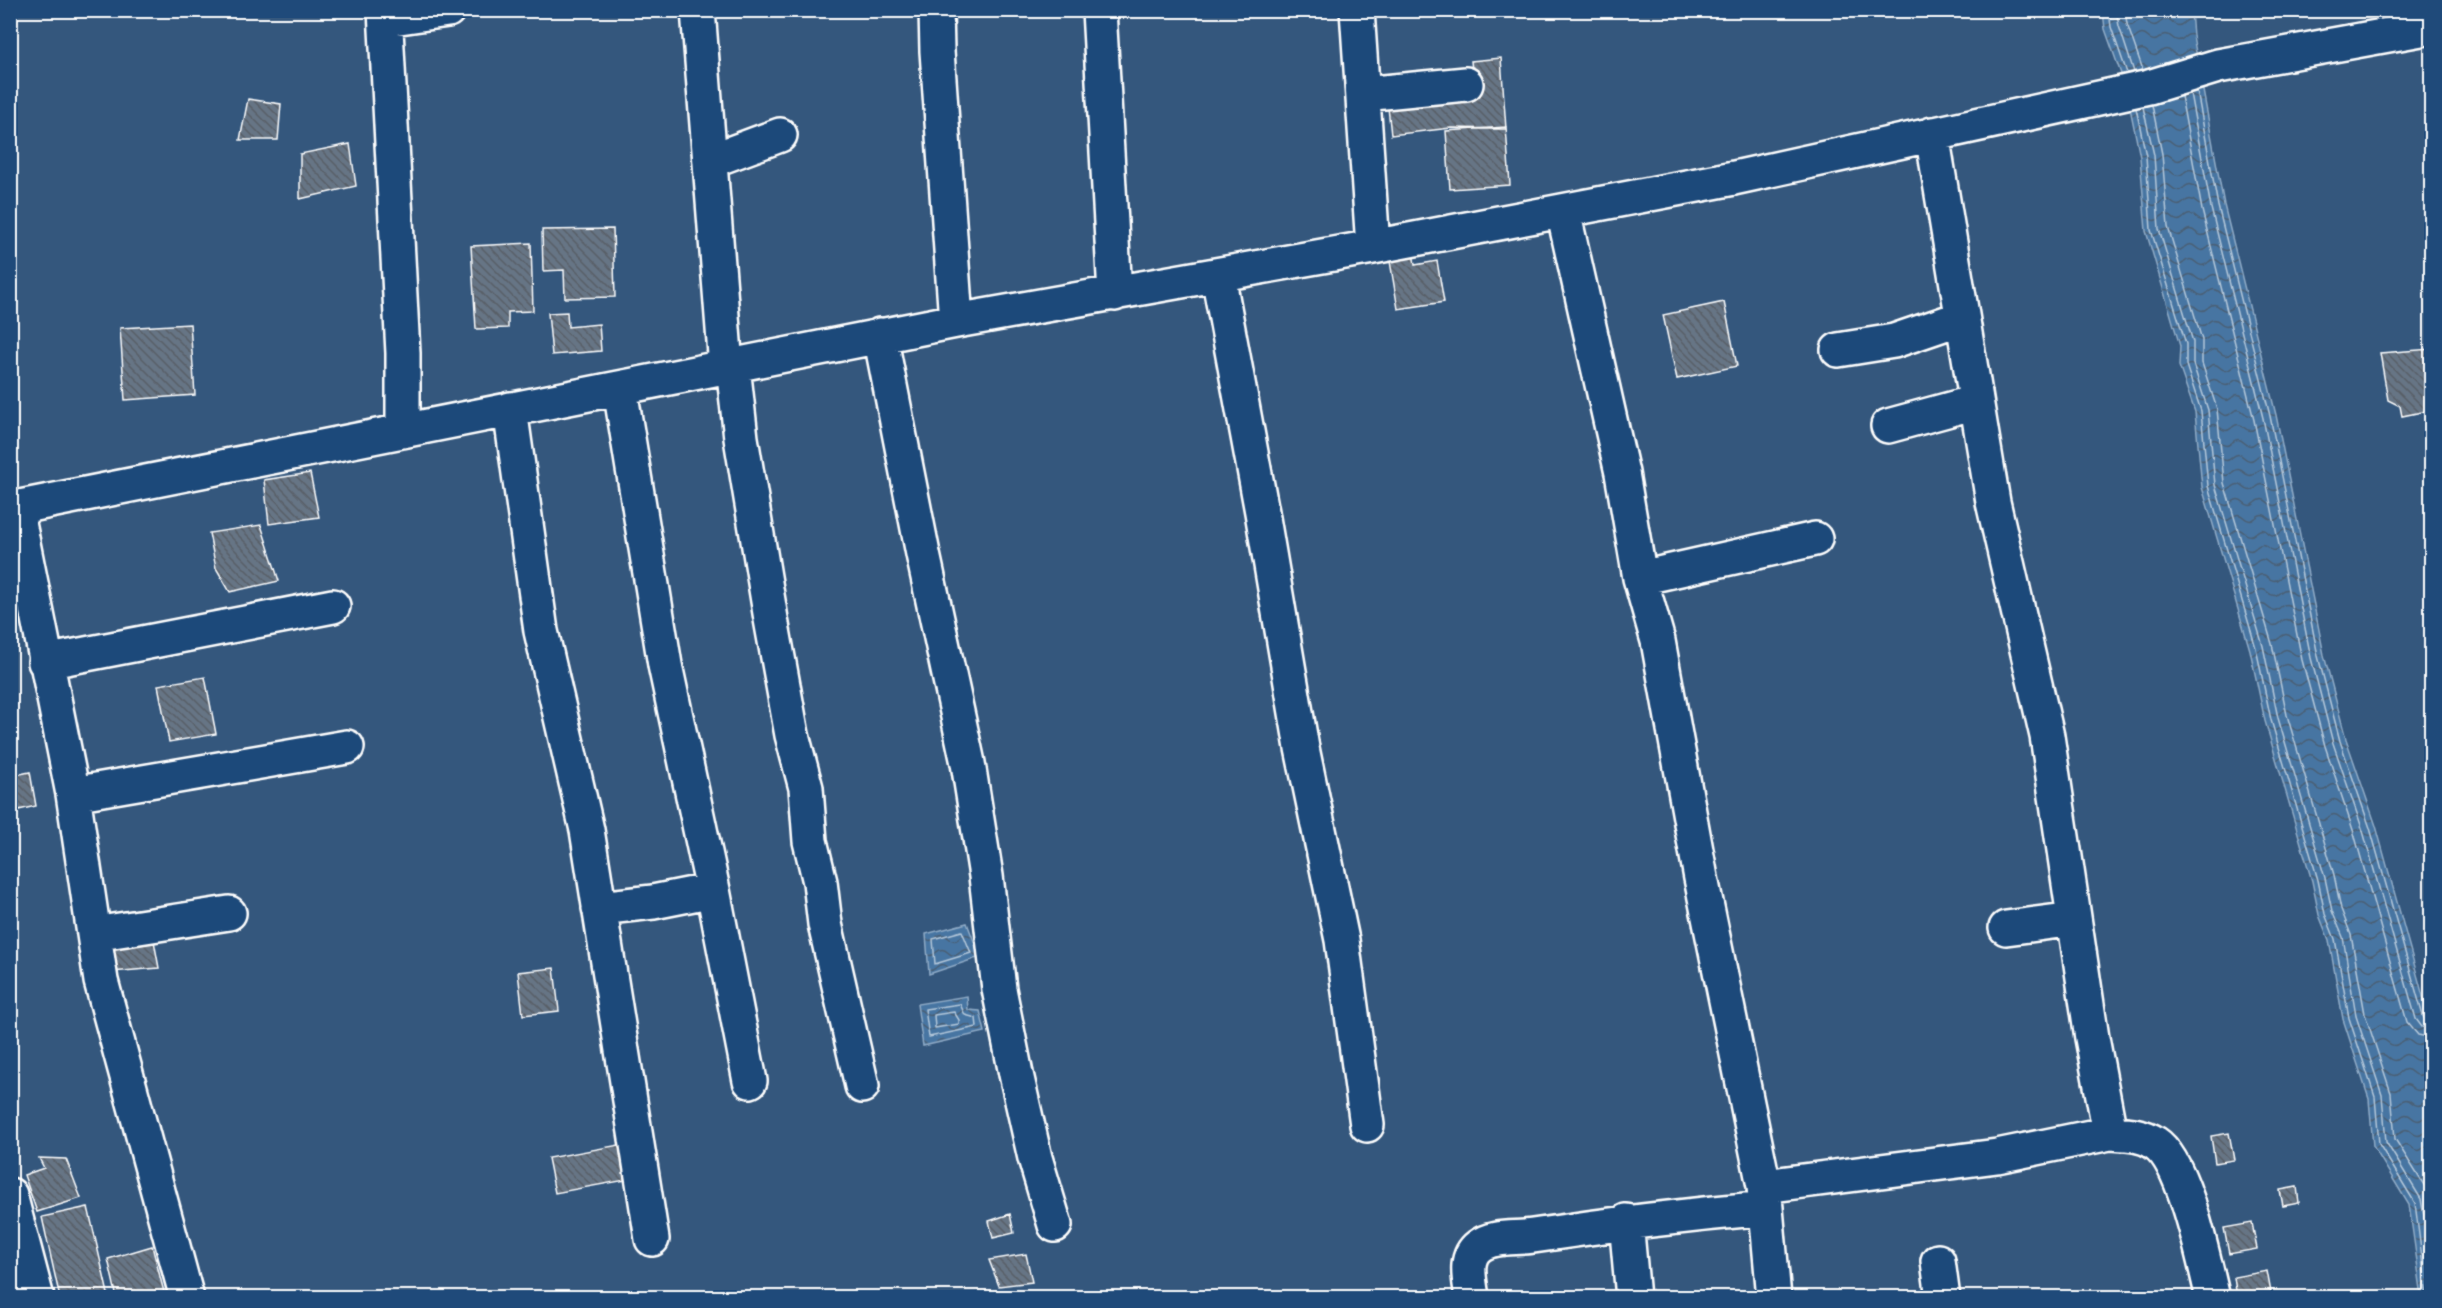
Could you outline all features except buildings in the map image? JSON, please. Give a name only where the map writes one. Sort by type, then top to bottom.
[{"type":"street","points":[[403,431],[403,353],[386,15],[448,10]]},
{"type":"street","points":[[698,10],[730,366],[792,735],[806,788],[810,841],[820,882],[825,924],[862,1086]]},
{"type":"street","points":[[936,10],[956,321]]},
{"type":"street","points":[[1099,10],[1116,294]]},
{"type":"street","points":[[1358,10],[1372,247]]},
{"type":"street","points":[[187,1298],[101,981],[73,794],[13,509],[880,335],[1372,247],[1734,178],[2150,87],[2218,66],[2432,27]]},
{"type":"street","points":[[1363,94],[1466,84]]},
{"type":"street","points":[[1932,134],[1993,502],[2047,736],[2092,1038],[2110,1133]]},
{"type":"street","points":[[710,161],[780,135]]},
{"type":"street","points":[[1563,211],[1622,473],[1640,578],[1658,641],[1705,900],[1765,1197],[1774,1298]]},
{"type":"street","points":[[1218,275],[1262,512],[1302,748],[1342,940],[1367,1125]]},
{"type":"street","points":[[1838,350],[1894,341],[1961,318]]},
{"type":"street","points":[[880,335],[923,554],[968,763],[986,876],[999,989],[1035,1158],[1055,1225]]},
{"type":"street","points":[[620,389],[665,665],[713,890],[750,1081]]},
{"type":"street","points":[[1888,426],[1976,402]]},
{"type":"street","points":[[510,409],[541,631],[587,830],[652,1239]]},
{"type":"street","points":[[1640,578],[1815,539]]},
{"type":"street","points":[[45,662],[333,606]]},
{"type":"street","points":[[73,794],[347,747]]},
{"type":"street","points":[[599,908],[653,902],[713,890]]},
{"type":"street","points":[[94,934],[229,913]]},
{"type":"street","points":[[2006,928],[2074,919]]},
{"type":"street","points":[[1472,1298],[1468,1267],[1471,1255],[1479,1246],[1492,1240],[1529,1237],[1765,1197],[1997,1156],[2110,1133],[2138,1135],[2156,1143],[2173,1162],[2199,1241],[2213,1298]]},
{"type":"street","points":[[10,1195],[37,1298]]},
{"type":"street","points":[[1626,1221],[1633,1298]]},
{"type":"street","points":[[1938,1261],[1943,1298]]},
{"type":"water","points":[[2103,11],[2191,11],[2193,36],[2224,205],[2276,415],[2324,655],[2346,739],[2376,826],[2431,1025],[2431,1297],[2422,1297],[2409,1205],[2373,1146],[2369,1099],[2343,1019],[2329,940],[2319,915],[2312,881],[2265,721],[2250,650],[2202,487],[2195,412],[2179,366],[2180,346],[2146,231],[2140,157],[2126,88],[2105,29]]},
{"type":"water","points":[[967,923],[980,957],[929,974],[926,934]]},
{"type":"water","points":[[967,996],[968,1010],[980,1011],[985,1032],[923,1046],[917,1004]]}]
